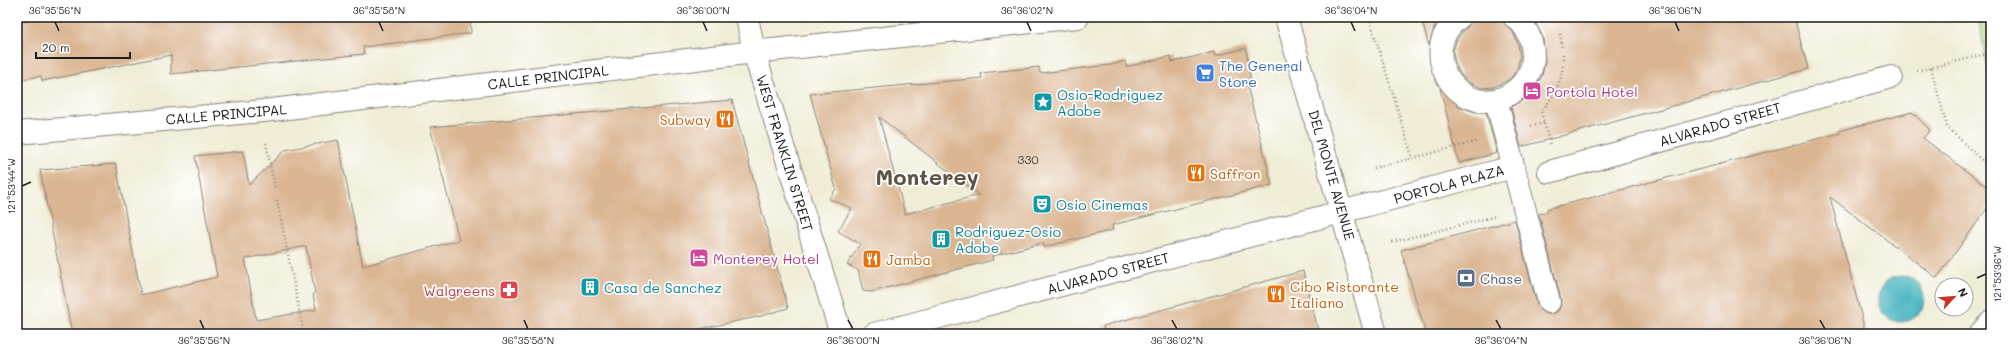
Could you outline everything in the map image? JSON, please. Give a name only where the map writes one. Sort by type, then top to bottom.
[{"type":"street","name":"WEST FRANKLIN STREET","points":[[747,17],[754,52],[841,334]]},
{"type":"street","name":"CALLE PRINCIPAL","points":[[17,133],[263,111],[754,52],[1078,17]]},
{"type":"street","name":"DEL MONTE AVENUE","points":[[1286,17],[1343,212],[1376,334]]},
{"type":"street","points":[[1460,17],[1446,32],[1441,45],[1441,60],[1445,75],[1454,87],[1466,96],[1481,100],[1496,100],[1510,95],[1521,85],[1530,73],[1532,43],[1526,30],[1514,17]]},
{"type":"street","name":"ALVARADO STREET","points":[[1553,171],[1891,77]]},
{"type":"street","name":"PORTOLA PLAZA","points":[[1343,212],[1513,167],[1496,100]]},
{"type":"street","points":[[1513,167],[1549,302]]},
{"type":"street","name":"ALVARADO STREET","points":[[874,334],[1343,212]]},
{"type":"street","points":[[1980,334],[1991,321]]},
{"type":"path","points":[[1369,17],[1413,159]]},
{"type":"path","points":[[1553,171],[1541,112],[1553,96],[1564,70],[1562,41],[1558,29]]},
{"type":"path","points":[[1891,77],[1991,53]]},
{"type":"path","points":[[1931,68],[1947,127],[1991,169]]},
{"type":"path","points":[[1374,168],[1413,159],[1544,123]]},
{"type":"path","points":[[266,143],[275,188]]},
{"type":"path","points":[[277,200],[304,334]]},
{"type":"path","points":[[1392,242],[1524,210]]},
{"type":"green space","points":[[1978,17],[1991,17],[1991,76],[1989,77]]},
{"type":"water","points":[[1901,276],[1914,280],[1920,286],[1924,299],[1920,312],[1914,318],[1901,322],[1888,318],[1882,312],[1878,299],[1882,286],[1888,280]]},
{"type":"building","points":[[26,17],[470,17],[471,33],[363,47],[364,54],[171,74],[171,55],[42,81],[41,76],[17,80],[17,22],[27,22]]},
{"type":"building","points":[[1421,17],[1443,17],[1434,28],[1429,46]]},
{"type":"building","points":[[1472,17],[1502,17],[1503,22],[1513,32],[1518,44],[1520,57],[1517,69],[1510,79],[1494,87],[1482,88],[1470,83],[1461,75],[1455,63],[1453,51],[1457,39],[1469,25]]},
{"type":"building","name":"Portola Hotel","points":[[1532,17],[1794,17],[1808,69],[1521,147],[1511,107],[1526,98],[1533,90],[1542,76],[1545,62],[1543,37]]},
{"type":"building","points":[[1246,48],[1251,83],[1247,85],[1272,185],[1112,225],[1113,230],[1044,247],[1043,243],[992,256],[993,260],[871,292],[863,291],[858,270],[847,265],[860,244],[838,231],[852,208],[829,199],[836,189],[810,94],[982,78],[981,73],[1039,67],[1040,73],[1111,65],[1125,61],[1126,67],[1171,56],[1172,62],[1214,52],[1215,56]],"holes":[[[879,117],[979,195],[905,214]]]},
{"type":"building","points":[[1440,88],[1459,106],[1475,112],[1486,112],[1497,153],[1459,163]]},
{"type":"building","points":[[732,100],[788,308],[761,316],[677,334],[72,334],[40,170],[116,164],[141,295],[217,277],[195,156],[243,151],[249,185],[285,150],[338,140],[363,266],[459,240],[430,127]],"holes":[[[306,246],[315,293],[313,294],[316,310],[256,320],[245,259]]]},
{"type":"building","points":[[1912,112],[1930,130],[1923,138],[1991,190],[1991,203],[1938,277],[1936,277],[1830,197],[1866,334],[1426,334],[1401,250],[1515,220],[1537,305],[1545,314],[1553,314],[1558,311],[1561,306],[1561,299],[1539,214],[1547,212],[1547,209],[1840,133],[1839,131]]},
{"type":"building","points":[[1303,271],[1319,334],[1104,334],[1103,326]]},
{"type":"place","name":"The General Store","points":[[1205,73]]},
{"type":"place","name":"Portola Hotel","points":[[1532,91]]},
{"type":"place","name":"Osio-Rodriguez Adobe","points":[[1043,102]]},
{"type":"place","name":"Subway","points":[[725,119]]},
{"type":"place","name":"Saffron","points":[[1196,173]]},
{"type":"place","name":"Osio Cinemas","points":[[1042,204]]},
{"type":"place","name":"Rodriguez-Osio Adobe","points":[[941,239]]},
{"type":"place","name":"Monterey Hotel","points":[[699,258]]},
{"type":"place","name":"Jamba","points":[[872,259]]},
{"type":"place","name":"Chase","points":[[1466,278]]},
{"type":"place","name":"Casa de Sanchez","points":[[590,287]]},
{"type":"place","name":"Walgreens","points":[[509,290]]},
{"type":"place","name":"Cibo Ristorante Italiano","points":[[1276,294]]},
{"type":"district","name":"Monterey","points":[[927,176]]}]
